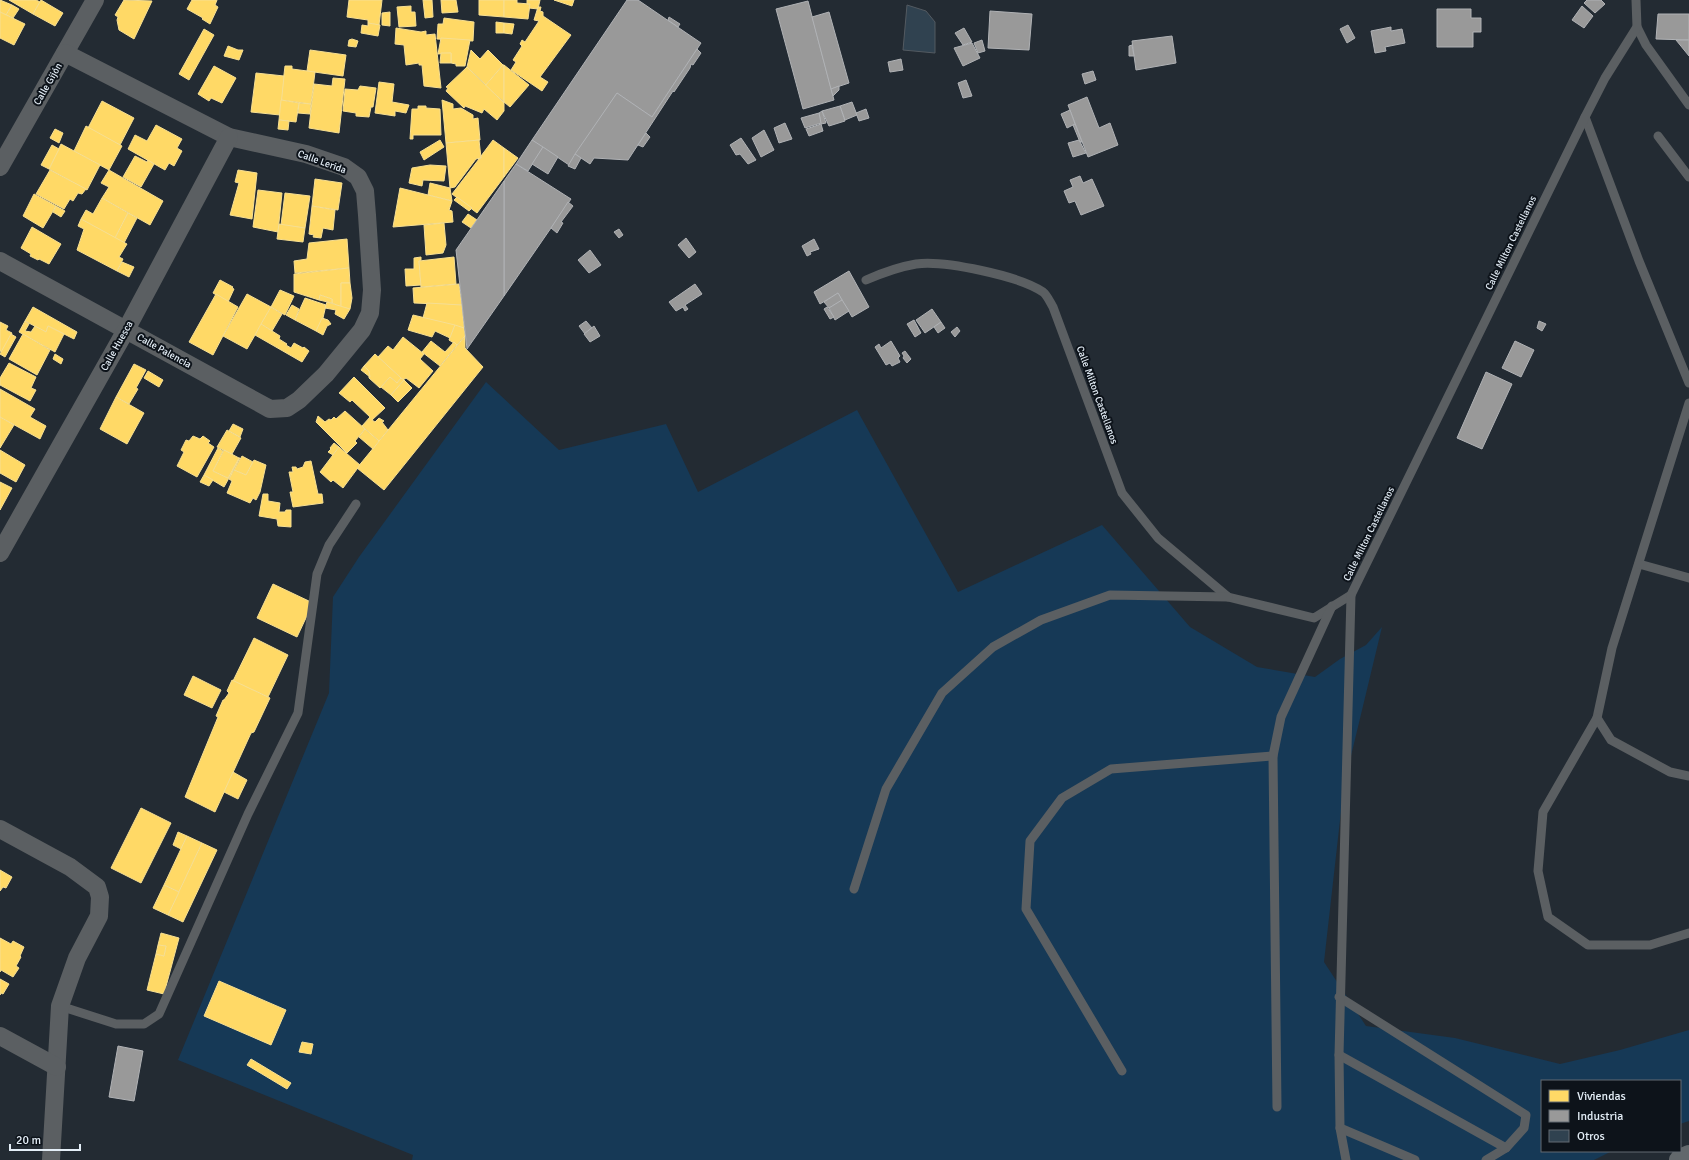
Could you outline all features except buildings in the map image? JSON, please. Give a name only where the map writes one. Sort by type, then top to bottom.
[{"type":"highway","points":[[1680,1160],[1689,1156]]},
{"type":"street","name":"Calle Gijón","points":[[0,167],[95,0]]},
{"type":"street","name":"Calle Lerida","points":[[65,53],[229,137],[306,154],[344,167],[358,178],[365,191],[372,290],[370,313],[362,330],[326,374],[299,400],[287,408]]},
{"type":"street","name":"Calle Huesca","points":[[0,553],[126,330],[229,137]]},
{"type":"street","name":"Calle Palencia","points":[[0,261],[270,409],[287,408]]},
{"type":"street","points":[[0,829],[70,867],[97,887],[100,897],[99,916],[76,958],[60,1006],[51,1160]]},
{"type":"street","points":[[0,1036],[56,1067]]},
{"type":"lane","points":[[1636,0],[1637,27],[1646,45],[1689,105]]},
{"type":"lane","name":"Calle Milton Castellanos","points":[[866,280],[890,270],[916,264],[939,264],[992,274],[1031,285],[1045,293],[1053,307],[1122,493],[1158,538],[1228,597],[1314,618],[1352,595],[1585,117],[1605,78],[1637,27]]},
{"type":"lane","points":[[1585,117],[1639,261],[1689,383]]},
{"type":"lane","points":[[1658,136],[1689,177]]},
{"type":"lane","points":[[1689,403],[1612,648],[1597,718],[1543,812],[1538,871],[1548,917],[1588,945],[1650,945],[1689,933]]},
{"type":"lane","points":[[60,1006],[116,1024],[144,1024],[159,1014],[248,814],[298,713],[316,574],[329,545],[356,504]]},
{"type":"lane","points":[[1639,564],[1689,578]]},
{"type":"lane","points":[[854,888],[886,789],[942,693],[993,647],[1041,620],[1110,595],[1228,597]]},
{"type":"lane","points":[[1346,1160],[1340,1128],[1339,998],[1352,595]]},
{"type":"lane","points":[[1278,1107],[1273,756],[1281,717],[1332,606]]},
{"type":"lane","points":[[1597,718],[1611,740],[1670,772],[1689,776]]},
{"type":"lane","points":[[1122,1070],[1026,909],[1030,841],[1062,798],[1111,769],[1273,756]]},
{"type":"lane","points":[[1339,998],[1526,1115],[1524,1128],[1506,1148],[1486,1160]]},
{"type":"lane","points":[[1339,1055],[1506,1148]]},
{"type":"lane","points":[[1340,1128],[1415,1160]]},
{"type":"shaded area","points":[[486,382],[559,450],[666,424],[698,492],[857,410],[958,592],[1102,525],[1190,627],[1257,667],[1315,677],[1340,659],[1366,645],[1382,627],[1344,785],[1324,962],[1366,1026],[1455,1038],[1560,1064],[1620,1050],[1689,1030],[1689,1121],[1681,1124],[1681,1080],[1541,1080],[1541,1152],[1610,1152],[1594,1160],[412,1160],[413,1155],[178,1060],[329,693],[333,597],[359,557]]}]
